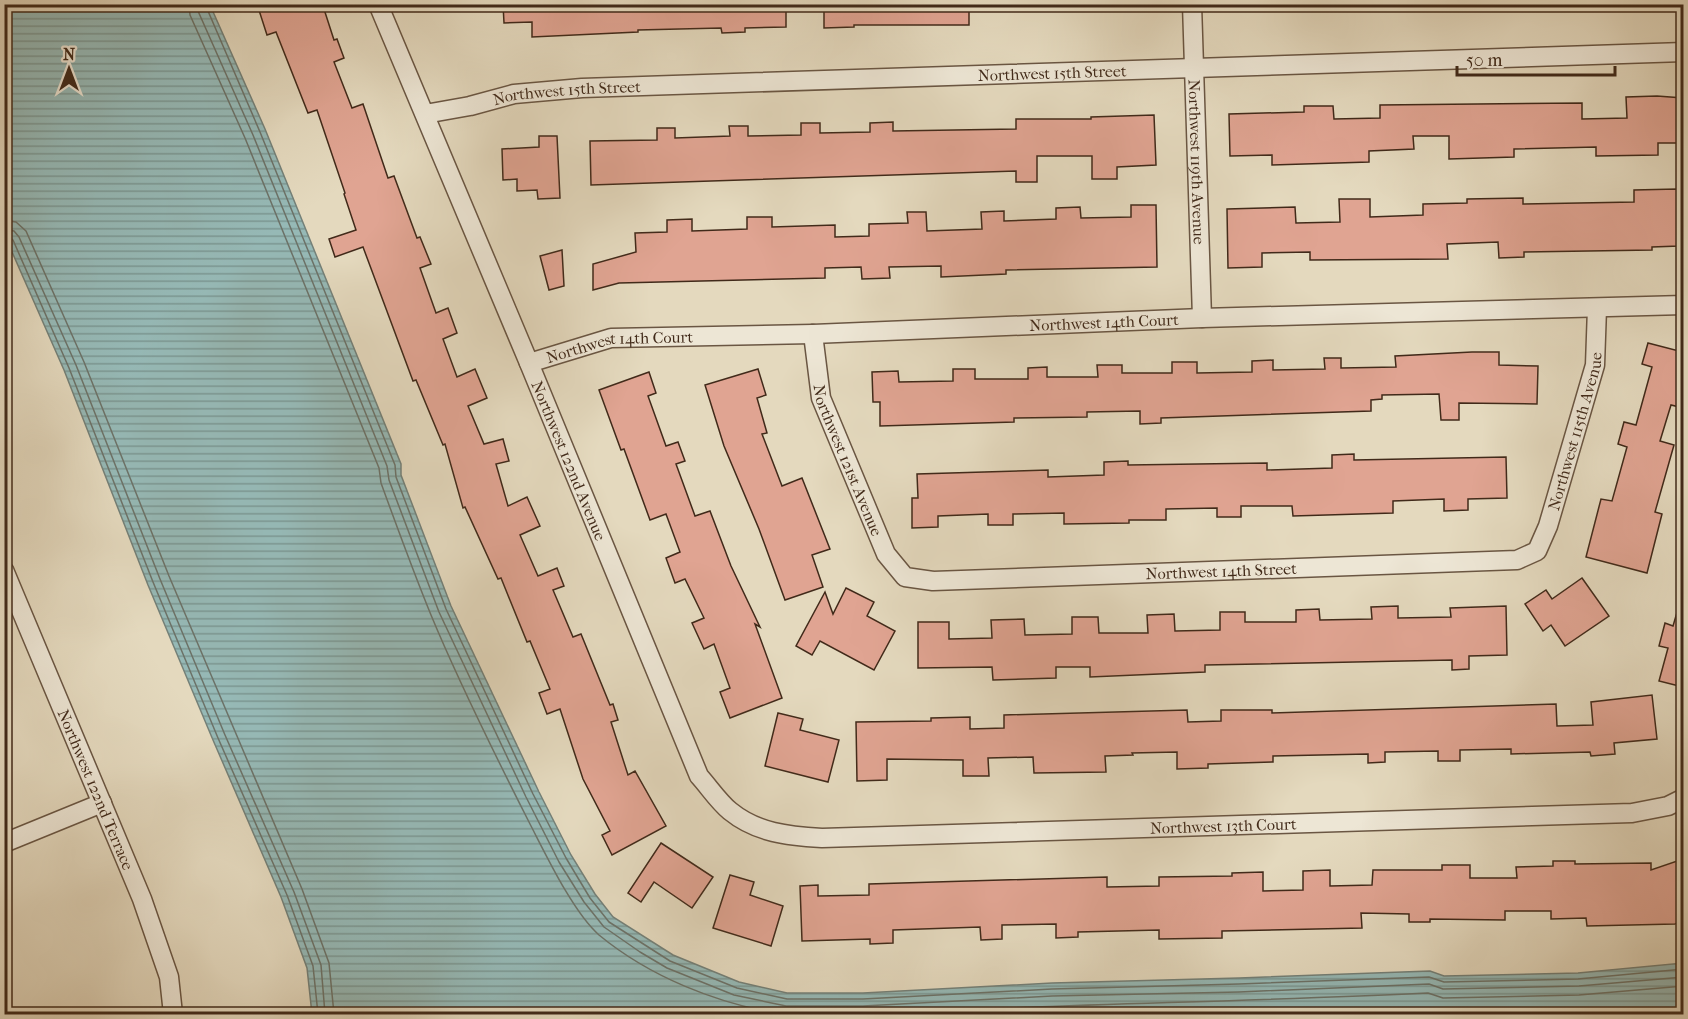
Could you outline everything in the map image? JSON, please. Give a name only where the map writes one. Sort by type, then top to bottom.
[{"type":"street","name":"Northwest 122nd Avenue","points":[[378,4],[699,776],[729,810],[759,829]]},
{"type":"street","name":"Northwest 119th Avenue","points":[[1192,4],[1202,318]]},
{"type":"street","name":"Northwest 15th Street","points":[[424,114],[470,106],[514,94],[582,88],[1683,52]]},
{"type":"street","name":"Northwest 14th Court","points":[[529,363],[611,338],[813,334],[1202,318],[1683,304]]},
{"type":"street","name":"Northwest 115th Avenue","points":[[1537,551],[1548,526],[1595,365],[1597,308]]},
{"type":"street","name":"Northwest 121st Avenue","points":[[813,334],[821,398],[886,554],[905,577]]},
{"type":"street","name":"Northwest 14th Street","points":[[905,577],[933,581],[1517,560],[1537,551]]},
{"type":"street","name":"Northwest 122nd Terrace","points":[[4,570],[142,899],[169,977],[173,1014]]},
{"type":"street","name":"Northwest 13th Court","points":[[759,829],[788,836],[822,838],[1632,813],[1668,806],[1683,798]]},
{"type":"street","points":[[4,843],[102,803]]},
{"type":"water","points":[[4,5],[210,5],[265,129],[401,464],[401,475],[451,606],[539,792],[571,855],[595,894],[613,917],[673,955],[739,982],[787,993],[863,993],[1052,983],[1430,971],[1444,976],[1578,973],[1683,963],[1683,1014],[312,1014],[307,968],[281,897],[148,585],[64,370],[5,236]]},
{"type":"building","points":[[257,4],[310,4],[312,10],[323,6],[334,40],[337,39],[344,58],[334,62],[352,108],[363,104],[388,178],[394,176],[417,238],[420,237],[431,264],[420,268],[436,313],[448,308],[457,333],[443,339],[457,377],[475,369],[487,398],[468,406],[484,444],[503,439],[509,461],[496,464],[508,506],[527,497],[540,526],[520,535],[538,576],[557,568],[564,586],[553,590],[573,637],[581,634],[610,705],[613,704],[618,720],[611,722],[628,775],[635,771],[666,826],[612,855],[602,835],[610,831],[583,779],[560,709],[547,714],[539,693],[550,689],[530,641],[527,642],[501,578],[498,579],[465,507],[463,508],[445,444],[443,445],[416,380],[413,381],[363,247],[335,257],[329,239],[356,230],[345,193],[317,110],[308,113],[276,32],[267,35]]},
{"type":"building","points":[[503,4],[786,4],[786,27],[745,28],[745,32],[722,33],[721,28],[638,30],[638,32],[532,37],[532,22],[504,23]]},
{"type":"building","points":[[824,4],[969,4],[969,25],[854,25],[854,27],[824,28]]},
{"type":"building","points":[[1626,97],[1683,98],[1683,143],[1658,143],[1658,155],[1596,156],[1596,147],[1514,149],[1514,157],[1449,159],[1449,136],[1413,136],[1414,149],[1369,151],[1369,162],[1272,165],[1272,155],[1230,156],[1229,114],[1304,112],[1304,106],[1333,106],[1334,119],[1380,118],[1380,105],[1582,103],[1582,119],[1627,118]]},
{"type":"building","points":[[1154,115],[1156,165],[1117,167],[1117,179],[1092,179],[1092,156],[1037,156],[1037,182],[1016,182],[1016,171],[591,185],[590,141],[657,140],[657,128],[675,128],[675,138],[730,136],[729,126],[748,126],[748,136],[801,135],[801,123],[820,123],[820,133],[870,132],[870,123],[893,122],[893,131],[1016,129],[1016,119],[1091,119],[1091,117]]},
{"type":"building","points":[[539,136],[557,136],[560,198],[538,199],[537,190],[517,191],[517,179],[503,180],[502,149],[539,147]]},
{"type":"building","points":[[1677,189],[1679,246],[1652,247],[1652,250],[1524,252],[1524,257],[1499,258],[1498,242],[1447,244],[1448,259],[1310,260],[1310,252],[1262,253],[1262,267],[1228,268],[1227,209],[1295,207],[1296,223],[1340,222],[1339,199],[1370,199],[1370,217],[1423,215],[1423,204],[1467,203],[1467,199],[1523,198],[1523,204],[1634,202],[1634,190]]},
{"type":"building","points":[[1131,205],[1156,205],[1157,267],[1006,270],[1006,274],[941,277],[941,266],[889,267],[890,278],[862,279],[861,267],[825,268],[825,278],[619,283],[593,290],[593,264],[636,252],[635,233],[667,232],[667,220],[692,219],[692,231],[747,229],[747,217],[772,217],[772,227],[835,225],[835,237],[869,236],[869,224],[908,223],[907,212],[926,212],[927,231],[982,229],[981,212],[1004,211],[1004,221],[1056,219],[1056,208],[1080,207],[1081,218],[1131,217]]},
{"type":"building","points":[[562,250],[564,286],[549,290],[540,256]]},
{"type":"building","points":[[1648,343],[1679,351],[1677,360],[1683,362],[1683,408],[1671,405],[1660,441],[1674,445],[1655,512],[1662,514],[1647,573],[1586,557],[1601,499],[1612,501],[1627,447],[1618,444],[1624,422],[1636,425],[1652,367],[1642,364]]},
{"type":"building","points":[[1499,352],[1499,365],[1538,366],[1537,404],[1459,403],[1459,420],[1441,420],[1439,394],[1382,395],[1382,399],[1371,400],[1371,411],[1161,418],[1161,423],[1140,424],[1140,411],[1087,412],[1087,417],[1014,418],[1014,422],[880,426],[880,402],[873,402],[872,372],[898,371],[899,382],[953,381],[953,369],[975,369],[975,379],[1028,379],[1028,368],[1047,367],[1047,377],[1098,377],[1097,365],[1122,365],[1122,373],[1172,373],[1172,362],[1197,362],[1197,373],[1252,372],[1252,361],[1273,360],[1273,370],[1325,369],[1324,358],[1341,358],[1341,368],[1396,367],[1395,356]]},
{"type":"building","points":[[758,369],[766,395],[757,398],[767,433],[762,434],[782,486],[802,478],[830,549],[812,555],[823,587],[785,600],[759,529],[724,446],[705,385]]},
{"type":"building","points":[[649,372],[656,393],[648,396],[666,446],[678,442],[685,461],[676,464],[695,516],[710,511],[731,566],[760,627],[755,624],[782,698],[730,718],[720,692],[730,688],[714,644],[704,649],[692,623],[704,618],[685,579],[675,583],[666,558],[680,552],[666,514],[650,520],[599,390]]},
{"type":"building","points":[[1354,454],[1354,460],[1506,457],[1507,498],[1468,499],[1468,510],[1444,511],[1444,499],[1393,501],[1393,513],[1293,516],[1292,506],[1241,506],[1241,517],[1217,517],[1217,508],[1166,509],[1166,520],[1129,520],[1129,523],[1064,524],[1064,513],[1013,514],[1013,525],[988,525],[988,514],[938,516],[938,527],[912,528],[912,498],[918,498],[917,474],[1048,470],[1048,477],[1104,475],[1104,462],[1128,461],[1128,465],[1267,463],[1267,470],[1332,468],[1332,455]]},
{"type":"building","points":[[1582,578],[1609,616],[1565,646],[1551,625],[1543,631],[1525,604],[1546,590],[1552,599]]},
{"type":"building","points":[[846,588],[874,602],[867,616],[895,631],[874,670],[820,641],[812,655],[796,646],[825,592],[833,614]]},
{"type":"building","points":[[1398,606],[1398,618],[1451,617],[1450,608],[1506,606],[1507,655],[1469,656],[1469,669],[1452,670],[1452,660],[1205,665],[1205,672],[1090,677],[1090,667],[1056,667],[1056,678],[993,680],[992,667],[918,668],[918,622],[949,622],[949,639],[992,638],[991,620],[1024,619],[1025,635],[1072,634],[1072,617],[1098,617],[1099,633],[1148,633],[1147,615],[1174,614],[1175,631],[1220,630],[1220,612],[1245,612],[1245,622],[1296,622],[1296,610],[1319,609],[1320,620],[1372,619],[1371,607]]},
{"type":"building","points":[[1678,609],[1683,610],[1683,687],[1659,681],[1668,648],[1659,646],[1665,623],[1673,626]]},
{"type":"building","points":[[1652,695],[1657,739],[1614,743],[1615,754],[1591,756],[1590,752],[1511,754],[1511,749],[1460,750],[1460,761],[1438,761],[1438,751],[1385,752],[1385,762],[1368,763],[1368,754],[1273,756],[1273,762],[1208,764],[1208,768],[1177,769],[1177,752],[1132,753],[1133,755],[1105,756],[1106,772],[1034,773],[1033,757],[988,758],[989,776],[963,776],[963,760],[887,759],[887,780],[857,781],[856,722],[931,721],[931,718],[970,717],[970,729],[1004,728],[1004,715],[1187,710],[1188,722],[1221,721],[1221,710],[1272,710],[1272,713],[1556,704],[1557,726],[1593,725],[1591,702]]},
{"type":"building","points":[[778,713],[803,719],[800,730],[839,740],[828,782],[765,766]]},
{"type":"building","points":[[661,843],[713,877],[692,908],[654,882],[641,902],[628,893]]},
{"type":"building","points":[[1683,859],[1683,921],[1675,924],[1587,926],[1586,918],[1551,919],[1551,911],[1505,911],[1505,920],[1430,919],[1430,922],[1409,922],[1409,914],[1361,913],[1362,928],[1222,931],[1222,938],[1159,939],[1159,930],[1078,932],[1078,937],[1056,938],[1056,924],[1002,925],[1002,939],[981,940],[980,927],[893,930],[893,943],[870,944],[870,939],[802,941],[800,886],[818,885],[818,896],[869,895],[869,884],[1107,877],[1107,887],[1159,886],[1159,877],[1232,876],[1232,873],[1263,872],[1263,891],[1303,890],[1303,871],[1330,870],[1330,886],[1372,885],[1373,870],[1442,870],[1442,865],[1470,865],[1470,878],[1517,878],[1516,867],[1553,866],[1553,861],[1575,861],[1575,864],[1651,863],[1651,870]]},
{"type":"building","points":[[730,875],[754,882],[750,895],[783,906],[771,946],[713,928]]}]
